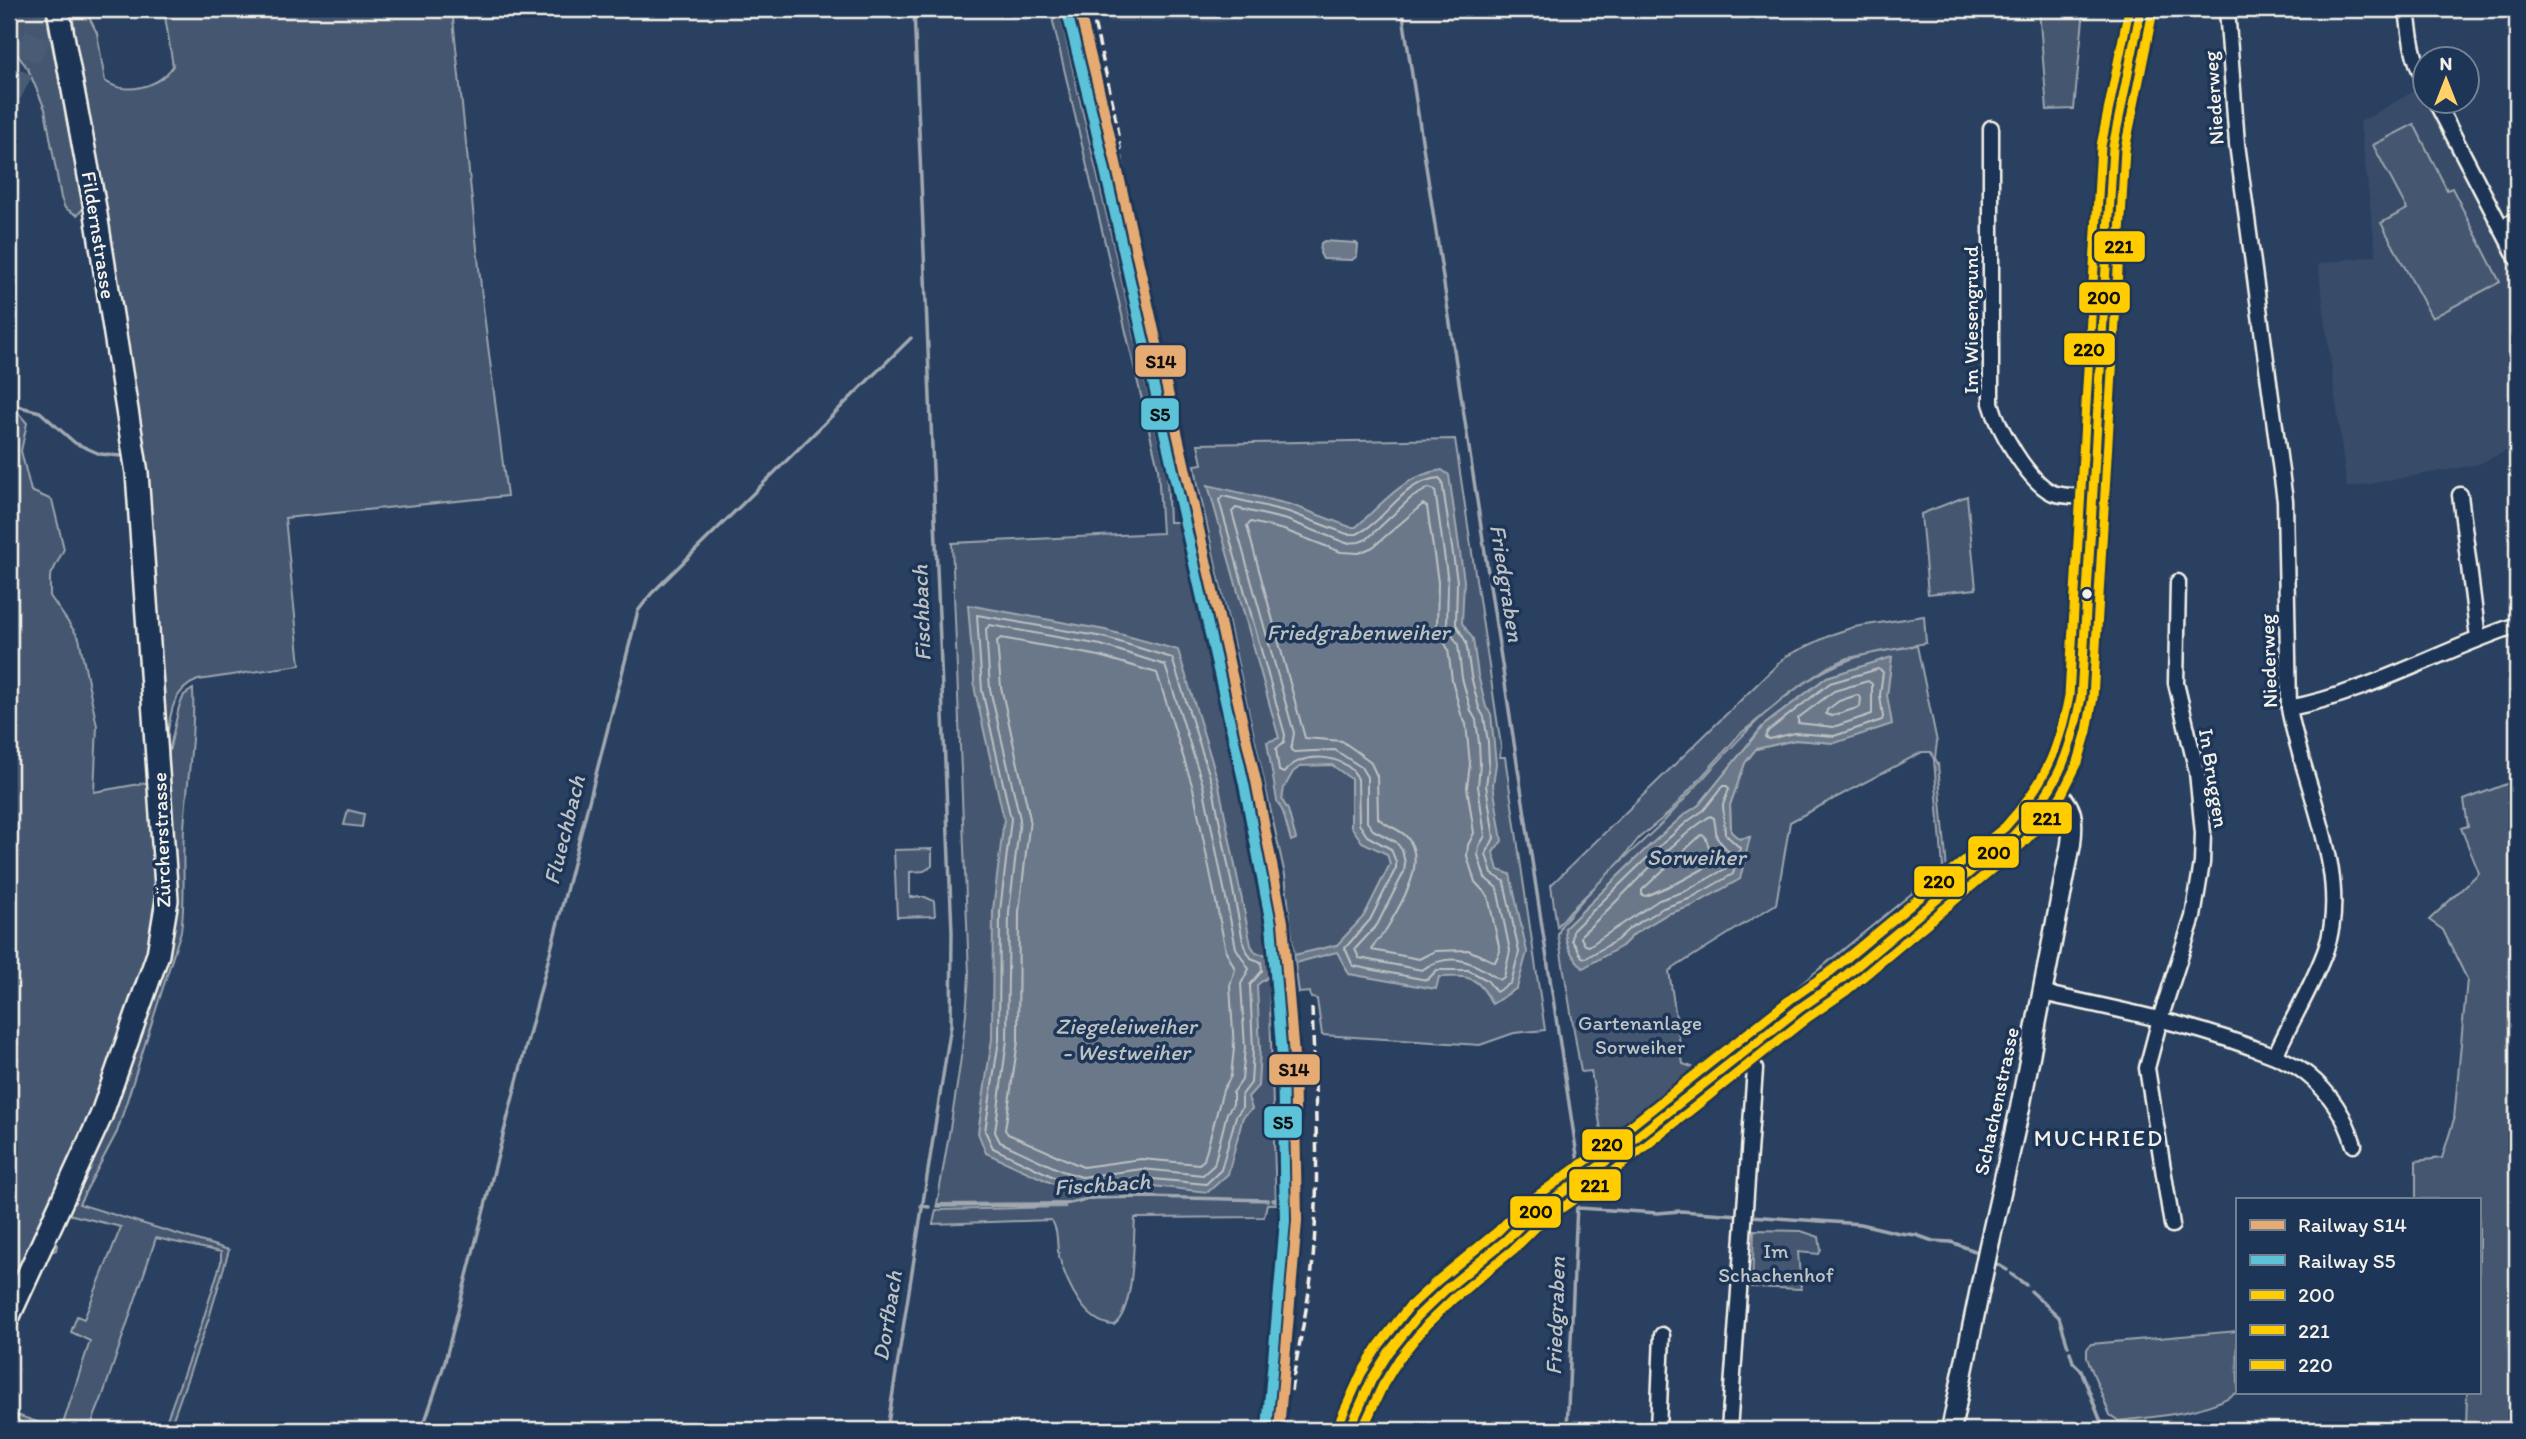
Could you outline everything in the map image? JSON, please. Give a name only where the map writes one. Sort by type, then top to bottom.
[{"type":"main road","name":"Fildernstrasse","points":[[58,9],[95,208],[135,461]]},
{"type":"main road","points":[[1349,1430],[1372,1379],[1389,1352],[1444,1290],[1506,1240],[1531,1215],[1593,1171],[1800,1008],[1843,978],[1875,948],[1988,858],[2037,810],[2051,789],[2066,758],[2081,697],[2113,147],[2141,9]]},
{"type":"main road","name":"Zürcherstrasse","points":[[9,1316],[101,1116],[150,978],[163,929],[167,900],[135,461]]},
{"type":"street","name":"Niederweg","points":[[2227,9],[2237,144],[2285,501],[2289,708],[2293,732],[2333,878],[2334,901],[2326,948],[2275,1056]]},
{"type":"street","points":[[2407,9],[2411,46]]},
{"type":"street","points":[[2443,116],[2517,258]]},
{"type":"street","name":"Im Wiesengrund","points":[[1991,128],[1990,391],[1994,413],[2007,442],[2046,490],[2056,494],[2091,497]]},
{"type":"street","points":[[2502,226],[2517,220]]},
{"type":"street","points":[[2460,495],[2478,638]]},
{"type":"street","name":"In Bruggen","points":[[2172,1225],[2147,1068],[2193,917],[2202,863],[2201,803],[2176,683],[2179,582]]},
{"type":"street","points":[[2289,708],[2342,694],[2478,638],[2517,625]]},
{"type":"street","name":"Schachenstrasse","points":[[1951,1430],[2042,993],[2072,833],[2071,809],[2066,801],[2051,789]]},
{"type":"street","points":[[2042,993],[2160,1019],[2275,1056],[2300,1069],[2323,1090],[2347,1122],[2354,1145]]},
{"type":"street","points":[[1729,1430],[1755,1069],[1745,1051]]},
{"type":"street","points":[[1658,1430],[1662,1335]]},
{"type":"shaded area","points":[[1106,9],[1305,9],[1220,22],[1109,22]]},
{"type":"shaded area","points":[[2410,93],[2410,116],[2436,116],[2517,271],[2517,446],[2479,464],[2347,488],[2318,264],[2376,255],[2360,122]]},
{"type":"green space","points":[[9,9],[45,9],[84,208],[77,215],[65,208],[61,198],[45,109],[28,69],[9,43]]},
{"type":"green space","points":[[71,9],[85,9],[97,33],[105,81],[113,86],[132,88],[151,84],[173,66],[164,10],[452,9],[483,306],[507,496],[285,518],[300,665],[198,680],[188,685],[181,691],[173,707],[166,747],[76,75]]},
{"type":"green space","name":"Ziegeleiweiher - Westweiher","points":[[1050,9],[1059,9],[1167,476],[1169,522],[1185,522],[1251,818],[1266,918],[1267,955],[1262,954],[1264,980],[1269,976],[1276,1204],[1267,1204],[1264,1217],[1135,1218],[1129,1291],[1121,1317],[1114,1325],[1103,1323],[1094,1317],[1078,1300],[1062,1266],[1051,1220],[933,1224],[936,1210],[1065,1207],[1063,1203],[937,1204],[961,1061],[969,974],[952,543],[1162,533],[1158,468]]},
{"type":"green space","points":[[2039,9],[2084,9],[2074,109],[2047,110]]},
{"type":"green space","points":[[2414,124],[2447,190],[2452,188],[2500,282],[2432,318],[2381,223],[2407,209],[2373,145]]},
{"type":"green space","points":[[9,375],[13,407],[27,423],[21,451],[31,491],[52,500],[64,549],[50,577],[50,596],[79,638],[97,726],[94,792],[151,782],[157,913],[153,945],[95,1116],[9,1301]]},
{"type":"green space","name":"Friedgrabenweiher","points":[[1455,439],[1501,746],[1500,757],[1505,757],[1545,1030],[1514,1033],[1480,1045],[1322,1035],[1317,999],[1311,998],[1310,992],[1299,993],[1295,963],[1300,961],[1299,954],[1294,955],[1285,875],[1198,485],[1195,465],[1202,464],[1198,444]]},
{"type":"green space","points":[[1967,496],[1976,589],[1928,594],[1921,514]]},
{"type":"green space","points":[[1924,616],[1926,643],[1848,658],[1828,667],[1740,734],[1669,813],[1639,838],[1619,863],[1557,927],[1551,885],[1786,656],[1854,627]]},
{"type":"green space","name":"Gartenanlage Sorweiher","points":[[1917,646],[1937,742],[1935,758],[1938,764],[1947,871],[1598,1149],[1594,1145],[1593,1133],[1601,1130],[1591,1071],[1581,1072],[1558,935],[1561,926],[1599,883],[1669,816],[1729,749],[1772,707],[1821,673],[1849,660]],"holes":[[[1891,658],[1887,695],[1835,743],[1795,740],[1756,749],[1745,763],[1730,805],[1731,832],[1739,839],[1749,837],[1692,906],[1667,914],[1634,934],[1622,946],[1565,928],[1647,848],[1699,805],[1763,726],[1827,677]],[[1922,752],[1931,752],[1934,760],[1943,868],[1702,1065],[1695,1068],[1683,1064],[1669,971],[1776,904],[1790,822]]]},
{"type":"green space","points":[[193,689],[181,931],[117,1132],[79,1204],[229,1250],[209,1318],[169,1430],[163,1430],[202,1323],[221,1262],[221,1252],[156,1238],[89,1430],[61,1430],[90,1341],[71,1332],[77,1316],[84,1319],[121,1227],[68,1214],[54,1242],[57,1245],[56,1250],[49,1253],[160,968],[166,765],[179,707],[184,695]]},
{"type":"green space","points":[[2517,780],[2517,1430],[2466,1430],[2467,1394],[2480,1394],[2480,1198],[2416,1198],[2416,1161],[2442,1158],[2454,1119],[2467,979],[2443,930],[2429,920],[2479,873],[2461,828],[2468,826],[2464,800]]},
{"type":"green space","points":[[348,810],[364,814],[362,827],[344,825]]},
{"type":"green space","points":[[932,849],[932,866],[924,871],[910,872],[910,897],[925,897],[934,901],[935,916],[897,917],[894,850]]},
{"type":"green space","name":"Im Schachenhof","points":[[1754,1230],[1801,1231],[1819,1237],[1819,1254],[1798,1252],[1801,1289],[1752,1287]]},
{"type":"green space","points":[[2236,1331],[2236,1393],[2196,1410],[2119,1421],[2110,1415],[2087,1358],[2087,1349],[2091,1344]]},
{"type":"green space","points":[[14,1414],[60,1430],[28,1427]]},
{"type":"water","points":[[1321,243],[1356,243],[1357,256],[1352,260],[1323,259],[1320,253]]},
{"type":"water","name":"Friedgrabenweiher","points":[[1442,470],[1449,475],[1464,581],[1462,623],[1473,639],[1478,675],[1486,707],[1491,714],[1496,764],[1493,785],[1502,841],[1493,852],[1498,870],[1510,874],[1527,952],[1517,988],[1492,1004],[1477,982],[1465,977],[1439,977],[1436,989],[1349,974],[1337,952],[1295,963],[1294,955],[1337,945],[1364,916],[1390,864],[1387,854],[1362,842],[1351,826],[1351,779],[1332,765],[1301,766],[1293,772],[1284,788],[1282,800],[1288,810],[1296,839],[1291,841],[1277,801],[1267,742],[1279,738],[1208,485],[1292,505],[1356,527],[1405,484]]},
{"type":"water","name":"Ziegeleiweiher - Westweiher","points":[[968,605],[1105,630],[1178,650],[1218,781],[1251,945],[1256,953],[1267,955],[1269,976],[1257,985],[1260,1049],[1258,1086],[1248,1097],[1252,1109],[1243,1117],[1228,1174],[1208,1192],[1143,1185],[1081,1194],[986,1153],[978,1133],[992,1039],[993,910],[1004,819],[975,691]]},
{"type":"water","name":"Sorweiher","points":[[1892,657],[1887,695],[1892,724],[1835,743],[1795,740],[1756,749],[1745,763],[1730,805],[1731,832],[1739,839],[1750,837],[1740,879],[1692,906],[1667,914],[1634,934],[1622,946],[1583,968],[1570,950],[1565,928],[1647,848],[1699,805],[1763,726],[1827,677]]},
{"type":"waterway","name":"Fischbach","points":[[887,1430],[951,1025],[952,932],[914,9]]},
{"type":"waterway","name":"Friedgraben","points":[[1402,9],[1578,1162]]},
{"type":"waterway","name":"Fluechbach","points":[[422,1430],[444,1365],[638,611],[651,594],[911,338]]},
{"type":"waterway","points":[[9,404],[40,412],[75,443],[100,454],[121,456]]},
{"type":"waterway","name":"Fischbach","points":[[937,1206],[1060,1205],[1093,1198],[1146,1197],[1268,1200]]},
{"type":"waterway","name":"Friedgraben","points":[[1567,1430],[1577,1204]]},
{"type":"waterway","name":"Fischbach","points":[[921,1206],[929,1207]]},
{"type":"waterway","points":[[1578,1208],[1740,1215]]},
{"type":"waterway","points":[[1751,1216],[1861,1224],[1933,1241],[1951,1242],[1975,1251]]},
{"type":"waterway","points":[[1992,1261],[2007,1270]]},
{"type":"waterway","points":[[2011,1274],[2026,1285]]},
{"type":"waterway","points":[[2031,1291],[2059,1317],[2068,1346]]},
{"type":"waterway","points":[[2070,1352],[2073,1362],[2081,1370],[2104,1430]]},
{"type":"tunnel","points":[[9,93],[51,9]]},
{"type":"railway","points":[[1091,9],[1113,104],[1138,261]]},
{"type":"railway","points":[[1291,1391],[1309,1292],[1315,1228],[1316,1133],[1312,1007]]},
{"type":"rail line","name":"S14","points":[[1079,9],[1256,781],[1283,922],[1294,1057],[1297,1221],[1279,1430]]},
{"type":"rail line","name":"S5","points":[[1067,12],[1244,784],[1271,924],[1282,1058],[1285,1221],[1267,1429]]},
{"type":"transit line","name":"220","points":[[1338,1425],[1361,1374],[1379,1345],[1408,1308],[1437,1281],[1498,1231],[1523,1206],[1594,1155],[1792,998],[1831,971],[2005,827],[2030,796],[2048,767],[2060,734],[2069,696],[2101,146],[2129,9]]},
{"type":"transit line","name":"200","points":[[1349,1430],[1372,1379],[1389,1352],[1418,1316],[1445,1290],[1506,1240],[1531,1215],[1601,1165],[1800,1008],[1839,981],[2013,836],[2040,804],[2059,772],[2072,738],[2081,697],[2113,147],[2141,9]]},
{"type":"transit line","name":"221","points":[[1362,1430],[1383,1385],[1399,1359],[1427,1324],[1453,1299],[1514,1249],[1539,1224],[1609,1175],[1807,1018],[1846,991],[2022,844],[2047,818],[2062,794],[2078,762],[2093,698],[2125,149],[2153,11]]},
{"type":"district","name":"MUCHRIED","points":[[2099,1138]]},
{"type":"water label","name":"Dorfbach","points":[[887,1316]]}]
